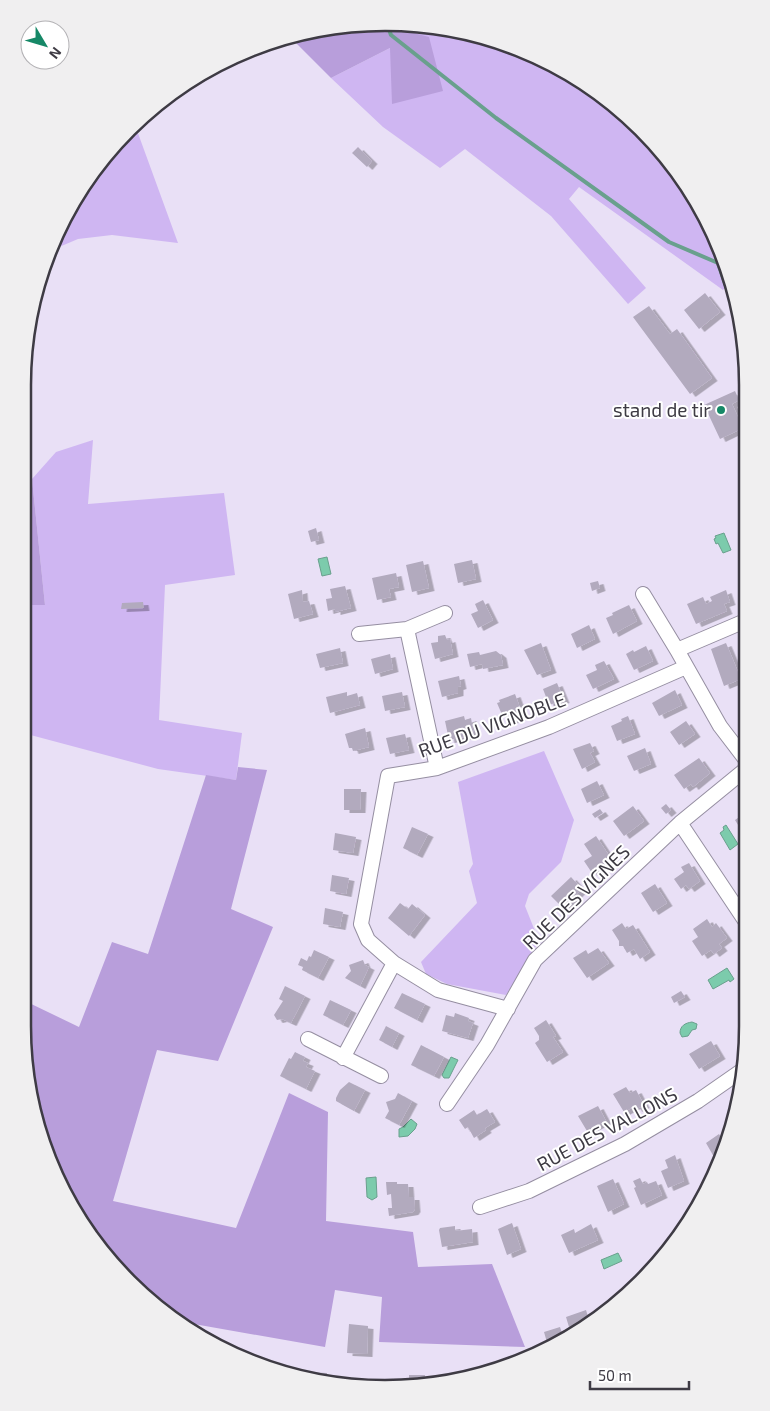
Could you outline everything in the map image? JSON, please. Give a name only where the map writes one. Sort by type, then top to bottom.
[{"type":"street","points":[[643,594],[720,726],[739,751]]},
{"type":"street","points":[[359,634],[407,629],[445,612]]},
{"type":"street","points":[[677,650],[739,624]]},
{"type":"street","points":[[407,629],[437,768]]},
{"type":"street","name":"RUE DU VIGNOBLE","points":[[508,1009],[438,990],[394,963],[368,940],[361,924],[388,776],[437,768],[550,727],[686,667]]},
{"type":"street","name":"RUE DES VIGNES","points":[[447,1104],[488,1045],[535,960],[680,823],[739,775]]},
{"type":"street","points":[[680,823],[739,912]]},
{"type":"street","points":[[343,1058],[394,963]]},
{"type":"street","points":[[308,1039],[381,1076]]},
{"type":"street","name":"RUE DES VALLONS","points":[[480,1207],[529,1191],[625,1144],[698,1101],[735,1075]]},
{"type":"shaded area","points":[[385,31],[411,32],[429,37],[443,91],[392,104],[390,48],[331,78],[295,42],[339,34]]},
{"type":"shaded area","points":[[391,31],[431,34],[477,43],[520,58],[582,91],[618,119],[666,170],[679,188],[702,229],[712,250],[725,287],[723,290],[579,187],[569,199],[646,288],[628,304],[551,216],[465,149],[440,168],[383,127],[331,78],[390,48]]},
{"type":"shaded area","points":[[138,132],[178,243],[112,235],[78,239],[60,247],[91,188],[119,152]]},
{"type":"shaded area","points":[[93,440],[88,504],[224,493],[235,575],[165,585],[159,720],[242,733],[236,780],[158,769],[31,735],[31,605],[45,605],[32,479],[56,452]]},
{"type":"shaded area","points":[[32,479],[45,605],[31,605]]},
{"type":"shaded area","points":[[724,533],[731,550],[723,553],[714,539],[716,538],[715,536]]},
{"type":"shaded area","points":[[327,557],[331,574],[322,576],[318,559]]},
{"type":"shaded area","points":[[544,751],[574,820],[561,862],[529,894],[525,906],[539,941],[506,995],[447,984],[426,974],[421,962],[477,903],[469,871],[473,864],[458,782]]},
{"type":"shaded area","points":[[238,767],[267,770],[231,909],[273,927],[218,1061],[157,1050],[113,1201],[236,1228],[289,1093],[328,1112],[326,1221],[413,1232],[418,1267],[492,1264],[525,1347],[379,1342],[382,1297],[335,1290],[325,1347],[195,1324],[152,1292],[119,1259],[91,1223],[68,1182],[50,1140],[38,1095],[32,1049],[31,1004],[79,1027],[112,942],[148,954],[206,775],[236,780]]},
{"type":"shaded area","points":[[726,825],[738,844],[730,850],[720,833]]},
{"type":"shaded area","points":[[727,968],[734,979],[713,989],[708,980]]},
{"type":"shaded area","points":[[692,1022],[697,1024],[696,1029],[692,1030],[688,1036],[682,1037],[680,1031],[682,1027]]},
{"type":"shaded area","points":[[451,1057],[458,1060],[449,1078],[444,1078],[442,1075]]},
{"type":"shaded area","points":[[411,1119],[417,1124],[415,1129],[408,1136],[399,1137],[399,1129]]},
{"type":"shaded area","points":[[376,1177],[377,1197],[372,1200],[367,1197],[366,1178]]},
{"type":"shaded area","points":[[618,1253],[622,1261],[604,1269],[601,1260]]},
{"type":"building","points":[[358,147],[372,161],[367,167],[352,153]]},
{"type":"building","points":[[705,293],[720,312],[699,329],[684,310]]},
{"type":"building","points":[[649,306],[670,334],[677,329],[712,378],[690,394],[633,317]]},
{"type":"building","name":"stand de tir","points":[[735,391],[739,400],[732,404],[739,416],[739,430],[720,439],[704,405]]},
{"type":"building","points":[[316,528],[319,540],[311,542],[308,531]]},
{"type":"building","points":[[472,560],[476,579],[458,583],[454,564]]},
{"type":"building","points":[[423,561],[429,588],[412,592],[406,565]]},
{"type":"building","points":[[396,573],[399,587],[389,589],[391,597],[377,600],[372,578]]},
{"type":"building","points":[[598,581],[600,588],[592,591],[590,583]]},
{"type":"building","points":[[345,586],[351,608],[335,612],[335,609],[328,611],[326,599],[332,598],[330,589]]},
{"type":"building","points":[[302,590],[303,602],[309,601],[313,614],[294,619],[288,594]]},
{"type":"building","points":[[726,590],[730,602],[724,604],[727,611],[696,624],[687,604],[703,597],[706,604],[712,601],[710,597]]},
{"type":"building","points":[[483,600],[493,620],[478,628],[471,614],[478,611],[475,604]]},
{"type":"building","points":[[143,602],[144,608],[121,609],[122,603]]},
{"type":"building","points":[[629,605],[637,621],[613,634],[606,618]]},
{"type":"building","points":[[589,625],[595,639],[577,648],[571,634]]},
{"type":"building","points":[[445,635],[447,640],[450,639],[453,654],[435,659],[431,643],[438,642],[438,636]]},
{"type":"building","points":[[541,643],[551,670],[537,675],[524,650]]},
{"type":"building","points":[[726,643],[739,674],[739,680],[724,686],[711,649]]},
{"type":"building","points":[[646,646],[653,661],[634,670],[626,654]]},
{"type":"building","points":[[340,648],[343,663],[320,668],[316,654]]},
{"type":"building","points":[[496,651],[501,655],[503,665],[483,669],[482,664],[470,667],[467,654],[479,652],[480,655]]},
{"type":"building","points":[[390,654],[393,669],[375,674],[371,659]]},
{"type":"building","points":[[604,661],[614,679],[593,689],[586,675],[597,670],[595,665]]},
{"type":"building","points":[[459,676],[461,686],[458,687],[458,693],[442,697],[438,681]]},
{"type":"building","points":[[557,683],[564,700],[549,705],[543,689]]},
{"type":"building","points":[[675,690],[682,705],[659,716],[652,703]]},
{"type":"building","points":[[347,692],[347,696],[357,693],[360,705],[330,713],[326,697]]},
{"type":"building","points":[[402,692],[405,707],[385,711],[382,696]]},
{"type":"building","points":[[515,694],[523,716],[508,722],[506,716],[503,717],[497,703],[500,702],[499,700]]},
{"type":"building","points":[[464,716],[465,720],[471,718],[474,735],[449,740],[445,721]]},
{"type":"building","points":[[628,716],[635,734],[617,741],[611,726]]},
{"type":"building","points":[[686,721],[695,734],[679,745],[670,732]]},
{"type":"building","points":[[365,728],[369,747],[353,751],[352,748],[349,748],[345,734]]},
{"type":"building","points":[[405,734],[409,750],[390,754],[386,738]]},
{"type":"building","points":[[590,743],[594,751],[590,753],[595,762],[582,769],[573,749]]},
{"type":"building","points":[[645,748],[651,764],[634,771],[627,756]]},
{"type":"building","points":[[699,758],[710,773],[693,787],[691,784],[684,789],[674,775]]},
{"type":"building","points":[[597,781],[604,795],[587,803],[581,789]]},
{"type":"building","points":[[344,789],[361,789],[360,810],[344,810]]},
{"type":"building","points":[[666,804],[671,810],[666,814],[661,808]]},
{"type":"building","points":[[633,806],[644,821],[624,836],[613,821]]},
{"type":"building","points":[[600,809],[603,813],[595,818],[592,814]]},
{"type":"building","points":[[739,817],[739,827],[735,820]]},
{"type":"building","points":[[412,827],[428,834],[417,855],[403,848]]},
{"type":"building","points":[[335,833],[356,837],[353,853],[333,850]]},
{"type":"building","points":[[596,836],[612,860],[592,873],[584,861],[592,856],[584,844]]},
{"type":"building","points":[[689,863],[700,881],[689,889],[686,885],[681,889],[674,879],[684,872],[681,867]]},
{"type":"building","points":[[332,875],[349,878],[346,894],[330,891]]},
{"type":"building","points":[[571,877],[582,889],[563,908],[551,896]]},
{"type":"building","points":[[655,884],[667,903],[653,912],[641,893]]},
{"type":"building","points":[[400,903],[408,909],[412,904],[425,915],[409,936],[388,918]]},
{"type":"building","points":[[325,908],[343,912],[340,927],[323,924]]},
{"type":"building","points":[[707,919],[712,927],[716,923],[727,938],[719,944],[722,948],[714,954],[711,950],[702,956],[692,941],[698,937],[693,929]]},
{"type":"building","points":[[622,923],[626,929],[633,925],[650,952],[640,959],[634,949],[627,953],[623,946],[619,946],[619,941],[612,930]]},
{"type":"building","points":[[598,948],[609,963],[587,978],[573,958],[586,950],[588,954]]},
{"type":"building","points":[[314,950],[329,957],[318,978],[302,970],[303,967],[298,965],[301,958],[307,961]]},
{"type":"building","points":[[363,960],[365,965],[369,967],[360,986],[345,978],[351,971],[349,965]]},
{"type":"building","points":[[285,986],[305,996],[291,1023],[282,1019],[277,1020],[274,1015],[283,1001],[279,999]]},
{"type":"building","points":[[681,991],[685,997],[674,1003],[671,997]]},
{"type":"building","points":[[402,993],[425,1004],[417,1020],[394,1008]]},
{"type":"building","points":[[330,1000],[351,1010],[343,1025],[323,1015]]},
{"type":"building","points":[[455,1013],[469,1018],[468,1021],[473,1023],[468,1038],[442,1031],[446,1015],[454,1017]]},
{"type":"building","points":[[546,1020],[556,1036],[553,1037],[563,1052],[547,1062],[535,1043],[539,1040],[539,1036],[534,1028]]},
{"type":"building","points":[[386,1026],[399,1033],[392,1047],[379,1040]]},
{"type":"building","points":[[711,1041],[720,1056],[699,1069],[689,1054]]},
{"type":"building","points":[[421,1045],[444,1057],[434,1076],[411,1065]]},
{"type":"building","points":[[295,1052],[305,1057],[303,1061],[308,1063],[306,1067],[315,1071],[306,1089],[280,1076],[289,1058],[291,1059]]},
{"type":"building","points":[[349,1082],[365,1090],[354,1111],[336,1101],[340,1090]]},
{"type":"building","points":[[626,1087],[630,1093],[636,1090],[644,1105],[637,1109],[635,1106],[624,1112],[613,1094]]},
{"type":"building","points":[[398,1093],[412,1101],[399,1125],[385,1118],[389,1111],[386,1102],[395,1099]]},
{"type":"building","points":[[598,1106],[606,1121],[587,1131],[578,1116]]},
{"type":"building","points":[[487,1109],[495,1122],[474,1138],[468,1127],[465,1129],[459,1120],[474,1110],[477,1115]]},
{"type":"building","points":[[719,1134],[721,1137],[714,1156],[706,1143]]},
{"type":"building","points":[[675,1155],[684,1181],[668,1188],[661,1171],[668,1168],[665,1160]]},
{"type":"building","points":[[640,1178],[643,1184],[656,1181],[662,1195],[641,1205],[633,1181]]},
{"type":"building","points":[[613,1179],[624,1204],[608,1212],[597,1186]]},
{"type":"building","points":[[386,1182],[408,1184],[409,1197],[414,1197],[415,1209],[413,1212],[389,1216],[388,1208],[392,1208],[391,1194],[387,1195]]},
{"type":"building","points":[[512,1223],[521,1249],[507,1255],[498,1229]]},
{"type":"building","points":[[591,1224],[598,1240],[569,1253],[561,1235],[574,1229],[575,1233]]},
{"type":"building","points":[[455,1226],[455,1231],[472,1229],[473,1242],[442,1247],[440,1228]]},
{"type":"building","points":[[586,1310],[588,1316],[569,1327],[566,1317]]},
{"type":"building","points":[[349,1324],[368,1326],[367,1354],[347,1353]]},
{"type":"building","points":[[560,1327],[562,1332],[546,1340],[544,1332]]},
{"type":"building","points":[[409,1375],[425,1375],[425,1378],[409,1379]]},
{"type":"waterway","points":[[390,31],[391,35],[496,118],[669,242],[717,262]]},
{"type":"place","name":"stand de tir","points":[[721,410]]}]
